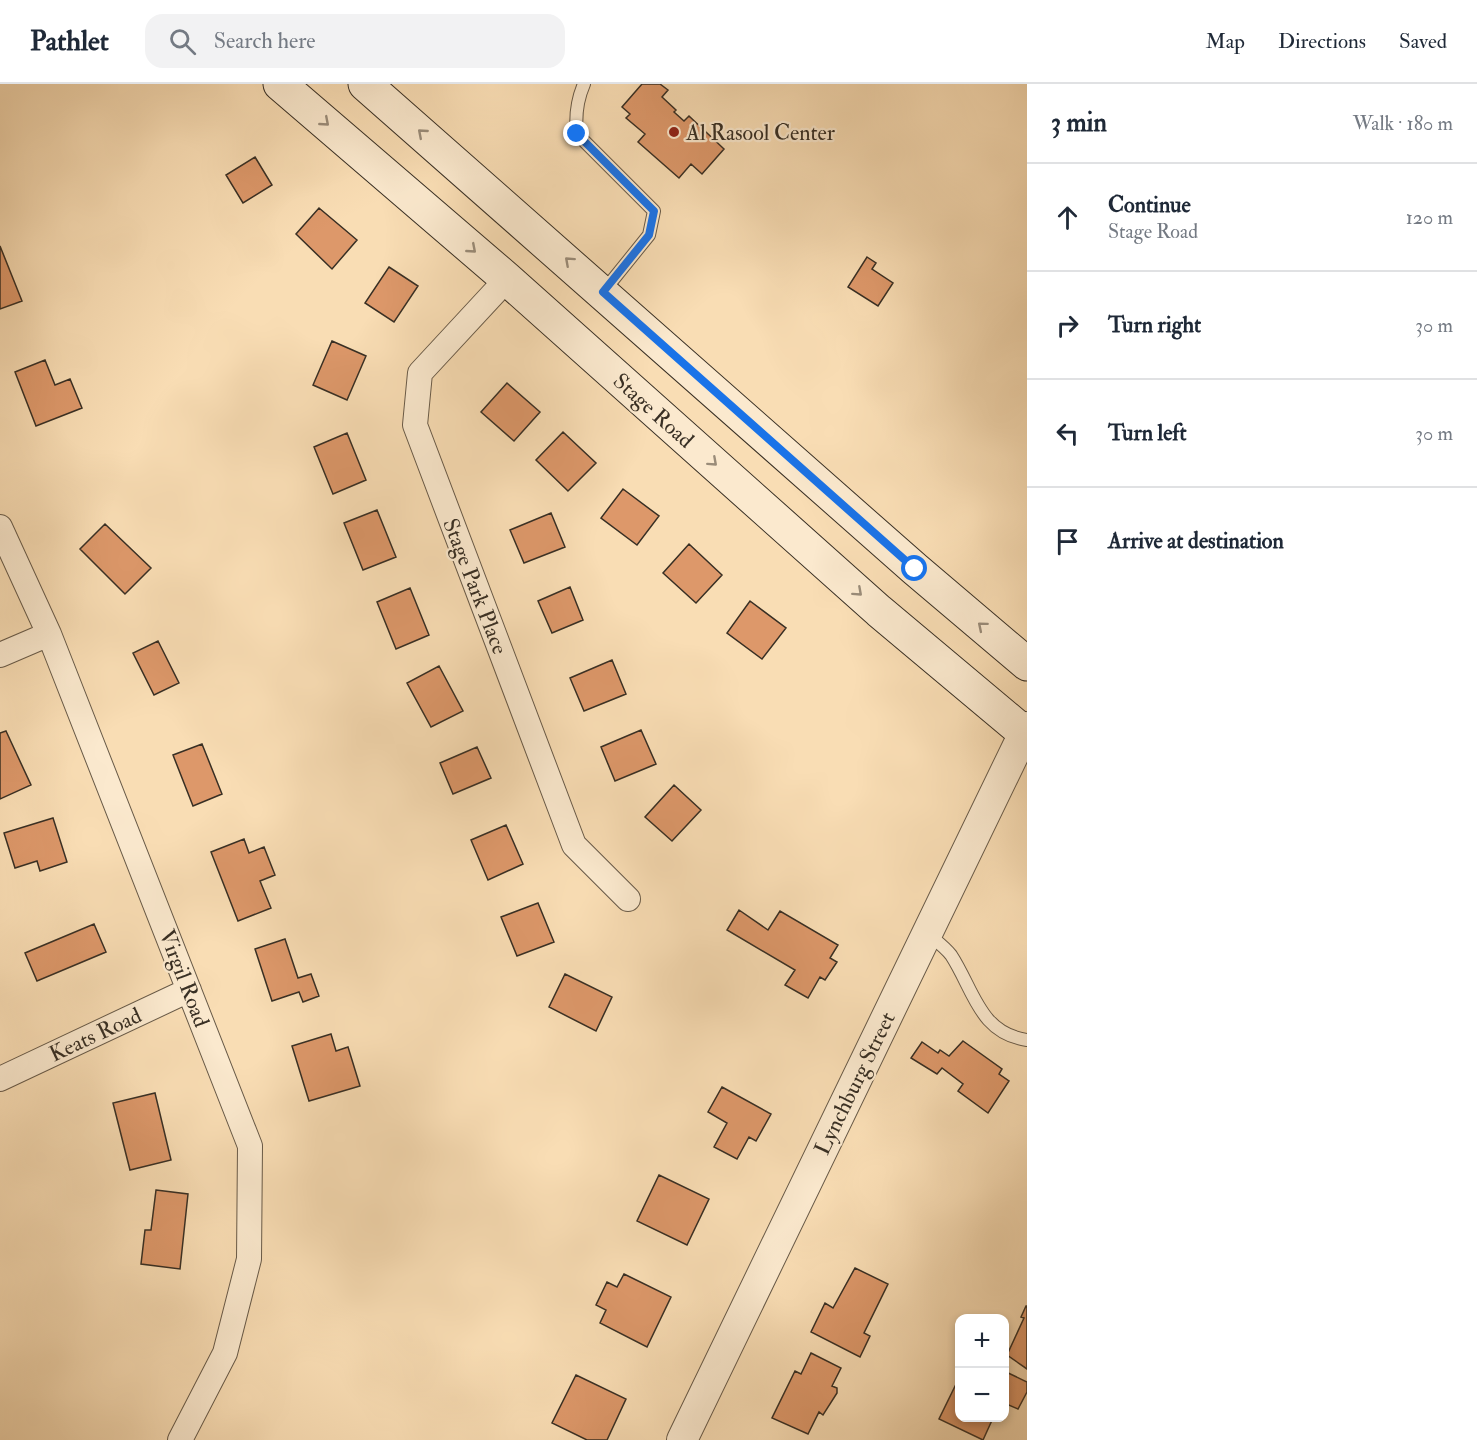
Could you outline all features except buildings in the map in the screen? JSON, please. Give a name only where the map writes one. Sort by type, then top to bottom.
[{"type":"main road","name":"Stage Road","points":[[280,84],[507,279],[879,610],[1026,731]]},
{"type":"main road","points":[[365,84],[915,569],[1027,664]]},
{"type":"street","name":"Stage Park Place","points":[[507,279],[420,373],[415,425],[574,845],[628,899]]},
{"type":"street","name":"Virgil Road","points":[[0,527],[49,634],[250,1146],[249,1259],[225,1353],[180,1440]]},
{"type":"street","points":[[0,655],[49,634]]},
{"type":"street","name":"Lynchburg Street","points":[[682,1440],[926,932],[1026,731]]},
{"type":"street","name":"Keats Road","points":[[0,1079],[189,990]]},
{"type":"lane","points":[[584,84],[579,95],[576,117],[577,134],[654,211],[649,235],[603,292]]},
{"type":"lane","points":[[926,932],[949,953],[990,1025],[1013,1038],[1027,1040]]},
{"type":"place","name":"Al Rasool Center","points":[[674,132]]},
{"type":"route","points":[[577,134],[654,211],[649,235],[603,292],[915,569]]}]
